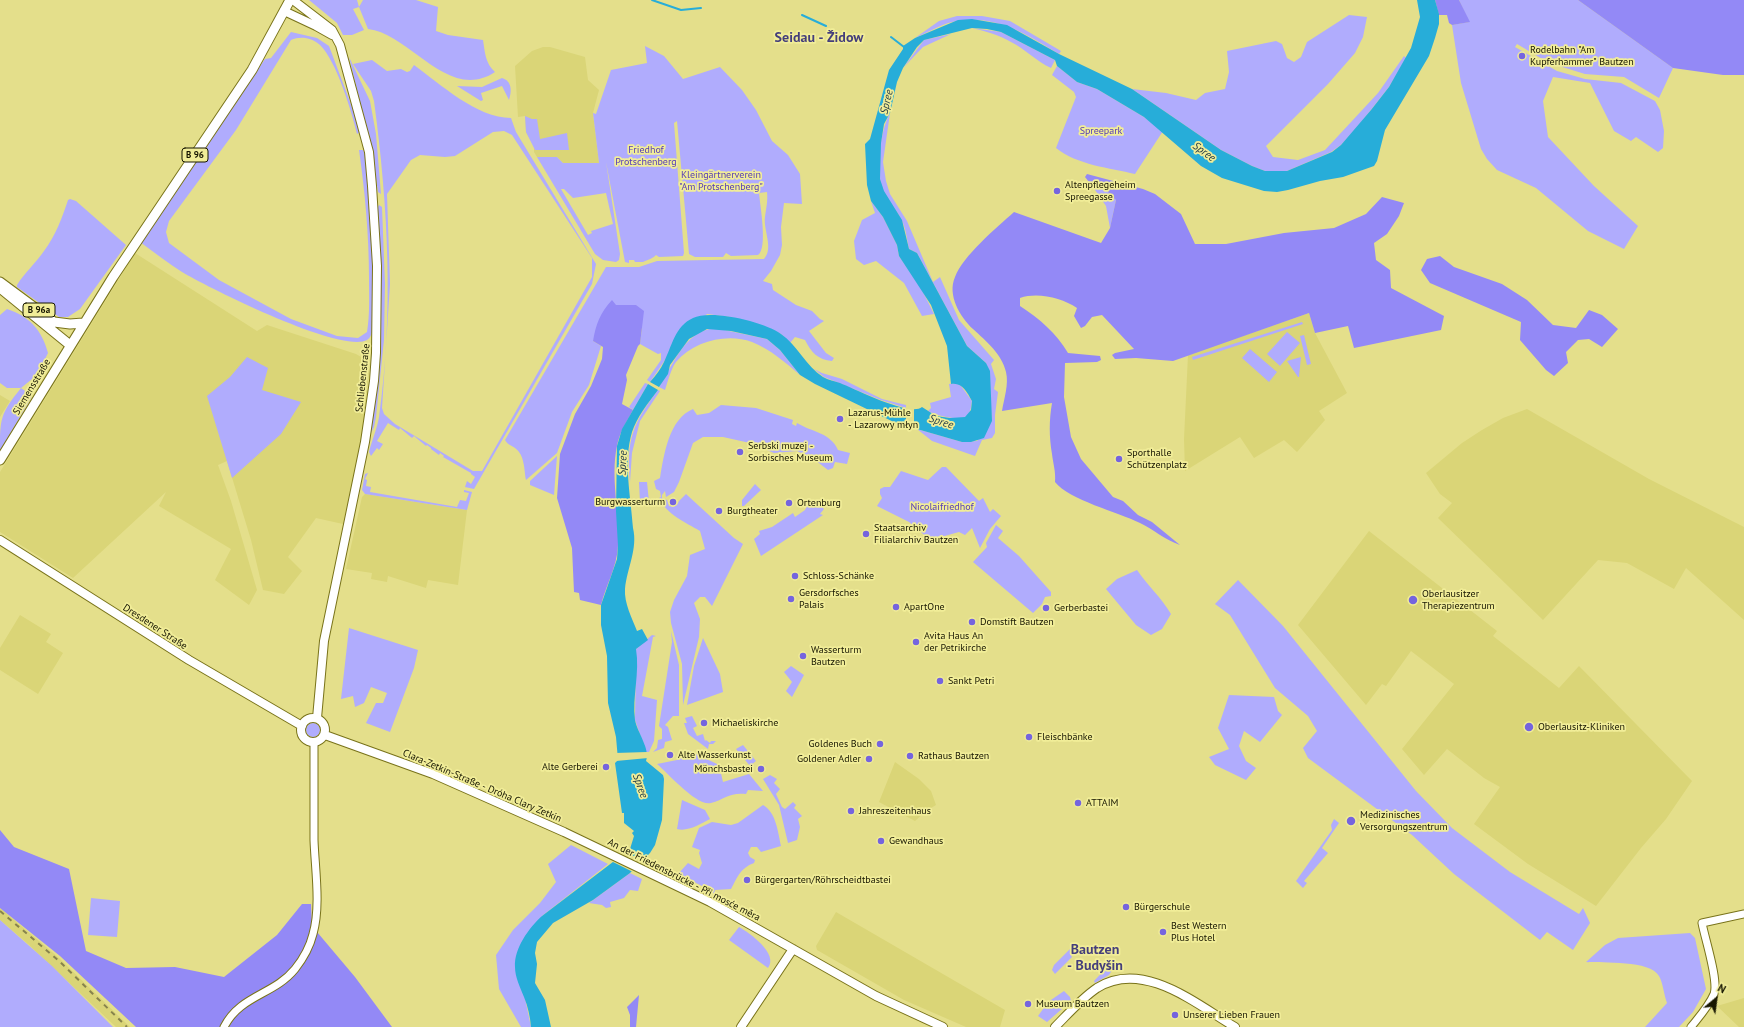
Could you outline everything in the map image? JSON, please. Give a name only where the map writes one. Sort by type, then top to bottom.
[{"type":"main road","name":"B 96","points":[[70,345],[131,248],[252,70],[290,0]]},
{"type":"main road","name":"Schliebenstraße","points":[[293,0],[325,23],[332,30],[338,40],[369,152],[377,273],[374,387],[365,442],[324,641],[317,718]]},
{"type":"main road","points":[[284,11],[325,30],[338,40]]},
{"type":"main road","name":"B 96a","points":[[0,282],[54,322],[76,336]]},
{"type":"main road","name":"B 96a","points":[[0,288],[70,345]]},
{"type":"main road","name":"B 96a","points":[[54,322],[70,324],[83,323]]},
{"type":"main road","name":"Siemensstraße","points":[[0,460],[70,345]]},
{"type":"main road","name":"Dresdener Straße","points":[[0,540],[191,661],[302,726]]},
{"type":"main road","points":[[317,718],[325,727],[325,735],[320,740],[314,742],[303,737],[302,726],[306,720],[317,718]]},
{"type":"main road","name":"Clara-Zetkin-Straße - Dróha Clary Zetkin","points":[[325,735],[433,774],[564,832]]},
{"type":"main road","name":"An der Friedensbrücke - Při mosće měra","points":[[564,832],[710,902],[876,996],[939,1025]]},
{"type":"main road","points":[[741,1027],[794,949]]},
{"type":"main road","points":[[1055,1027],[1094,991],[1112,982],[1125,978],[1147,979],[1159,983],[1236,1027]]},
{"type":"street","points":[[224,1027],[236,1008],[266,992],[286,979],[301,962],[310,944],[315,926],[314,742]]},
{"type":"street","points":[[1691,1027],[1709,1003],[1715,989],[1702,923],[1744,914]]},
{"type":"shaded area","points":[[1435,0],[1459,0],[1470,22],[1452,25],[1449,23],[1447,15],[1439,15]]},
{"type":"shaded area","points":[[1578,0],[1744,0],[1744,75],[1723,75],[1673,68]]},
{"type":"shaded area","points":[[543,47],[550,47],[585,57],[588,80],[599,90],[593,113],[599,163],[563,163],[557,157],[537,157],[534,152],[534,146],[526,132],[525,116],[518,117],[515,66],[532,51]]},
{"type":"shaded area","points":[[1087,174],[1143,189],[1155,194],[1181,214],[1195,244],[1226,244],[1284,233],[1334,228],[1366,214],[1382,197],[1404,203],[1399,216],[1387,234],[1374,243],[1376,260],[1390,270],[1391,288],[1444,316],[1441,330],[1354,348],[1348,326],[1315,333],[1309,313],[1173,361],[1136,358],[1115,359],[1112,355],[1115,353],[1134,349],[1102,315],[1092,317],[1085,326],[1081,328],[1074,316],[1077,308],[1071,304],[1042,296],[1027,296],[1020,298],[1020,306],[1047,327],[1068,353],[1100,356],[1101,360],[1097,362],[1065,363],[1064,397],[1071,437],[1081,459],[1113,497],[1123,501],[1138,515],[1152,522],[1180,545],[1175,543],[1140,523],[1082,500],[1055,482],[1050,435],[1052,403],[1002,411],[1007,381],[1004,365],[993,348],[968,324],[959,312],[954,298],[953,284],[955,277],[965,260],[972,251],[1014,212],[1101,243],[1110,228],[1116,200],[1105,189],[1093,187],[1085,177]]},
{"type":"shaded area","points":[[135,253],[257,331],[267,325],[356,354],[368,361],[369,373],[362,440],[343,524],[316,518],[288,557],[302,571],[284,594],[263,590],[251,540],[227,461],[218,465],[231,501],[257,590],[249,605],[215,580],[231,549],[159,506],[166,492],[73,578],[0,532],[0,472]]},
{"type":"shaded area","points":[[1440,256],[1454,267],[1502,284],[1527,300],[1553,325],[1576,328],[1589,310],[1602,315],[1618,329],[1602,347],[1589,339],[1578,340],[1566,352],[1568,363],[1554,376],[1546,370],[1520,340],[1521,322],[1430,283],[1421,270],[1427,259]]},
{"type":"shaded area","points":[[612,300],[616,305],[636,305],[644,311],[640,344],[626,375],[627,380],[622,404],[633,410],[620,436],[615,458],[614,470],[618,521],[618,546],[614,569],[601,605],[580,600],[579,593],[574,592],[572,548],[557,498],[560,454],[575,414],[591,386],[602,359],[603,347],[593,341],[599,319]]},
{"type":"shaded area","points":[[1309,313],[1315,333],[1347,393],[1319,411],[1325,420],[1297,452],[1284,440],[1254,458],[1240,437],[1185,471],[1184,439],[1188,355]]},
{"type":"shaded area","points":[[0,395],[10,401],[0,417]]},
{"type":"shaded area","points":[[1527,409],[1649,479],[1744,527],[1744,620],[1686,568],[1674,589],[1627,563],[1598,560],[1543,620],[1438,518],[1452,503],[1440,494],[1426,473],[1462,443],[1482,430],[1503,418]]},
{"type":"shaded area","points":[[365,494],[467,510],[458,585],[428,580],[426,588],[388,576],[387,582],[371,579],[372,573],[346,569],[362,497]]},
{"type":"shaded area","name":"Oberlausitz-Kliniken","points":[[1369,531],[1497,631],[1493,636],[1559,688],[1579,666],[1692,781],[1666,819],[1641,848],[1596,906],[1528,864],[1474,824],[1500,787],[1484,778],[1447,749],[1424,775],[1402,749],[1454,684],[1411,651],[1386,686],[1382,684],[1366,705],[1298,625]]},
{"type":"shaded area","points":[[20,615],[51,634],[46,642],[63,653],[38,694],[0,670],[0,648]]},
{"type":"shaded area","points":[[895,762],[919,779],[931,791],[936,805],[926,811],[915,821],[879,802]]},
{"type":"shaded area","points":[[0,830],[14,847],[69,869],[86,951],[126,968],[175,967],[224,977],[277,935],[302,904],[311,904],[312,926],[355,977],[392,1027],[136,1027],[60,956],[0,908]]},
{"type":"shaded area","points":[[0,908],[59,958],[130,1027],[116,1027],[28,944],[0,920]]},
{"type":"shaded area","points":[[836,912],[1005,1010],[1000,1027],[966,1027],[904,1000],[817,950],[816,946]]},
{"type":"shaded area","points":[[639,995],[636,1027],[630,1027],[630,1015],[627,1007]]},
{"type":"shaded area","points":[[1744,998],[1744,1027],[1739,1027],[1717,1006]]},
{"type":"green space","points":[[309,0],[357,0],[359,7],[353,9],[364,30],[352,35],[343,35],[337,23]]},
{"type":"green space","points":[[363,0],[416,0],[438,7],[436,31],[448,35],[483,40],[487,61],[495,72],[478,79],[461,79],[446,73],[430,64],[399,42],[384,34],[368,29],[359,7]]},
{"type":"green space","points":[[1459,0],[1578,0],[1673,68],[1659,98],[1624,77],[1585,74],[1544,60],[1517,44],[1515,47],[1557,71],[1585,79],[1621,83],[1655,101],[1660,110],[1664,131],[1663,148],[1658,152],[1636,137],[1631,141],[1614,131],[1590,83],[1553,77],[1543,101],[1548,137],[1594,186],[1638,226],[1624,249],[1588,231],[1536,188],[1497,170],[1487,159],[1481,149],[1461,83],[1452,25],[1469,22]]},
{"type":"green space","points":[[1349,15],[1367,17],[1363,37],[1355,53],[1328,84],[1266,146],[1273,157],[1298,160],[1325,150],[1378,93],[1404,56],[1406,58],[1389,87],[1341,145],[1331,152],[1287,171],[1265,171],[1221,150],[1132,89],[1166,93],[1196,100],[1205,93],[1225,89],[1229,72],[1227,51],[1276,41],[1282,44],[1287,58],[1294,62],[1301,57],[1307,42]]},
{"type":"green space","points":[[957,16],[982,16],[1010,21],[1061,51],[1059,54],[1021,32],[982,20],[967,20],[947,23],[915,38],[939,21]]},
{"type":"green space","points":[[972,28],[1001,32],[1055,60],[1051,68],[1016,45],[992,34]]},
{"type":"green space","points":[[291,32],[317,38],[329,46],[360,132],[357,134],[343,87],[326,52],[317,42],[309,39],[298,38],[291,40],[236,130],[169,221],[166,232],[169,243],[219,280],[291,319],[337,336],[358,338],[367,332],[369,312],[369,262],[365,198],[359,150],[363,150],[369,179],[371,203],[373,327],[371,336],[367,340],[353,342],[331,338],[275,317],[182,272],[140,242],[265,59],[271,58]]},
{"type":"green space","points":[[951,34],[923,47],[903,68],[924,40]]},
{"type":"green space","points":[[645,46],[664,56],[683,79],[720,67],[742,90],[756,110],[772,141],[788,155],[800,174],[802,204],[784,203],[781,227],[782,245],[780,255],[771,271],[763,281],[772,284],[773,290],[796,305],[812,311],[824,321],[809,331],[826,353],[834,358],[832,361],[819,357],[812,352],[805,340],[795,337],[790,343],[781,334],[730,317],[707,314],[665,360],[650,382],[647,380],[661,360],[661,353],[658,354],[640,344],[642,328],[636,305],[616,305],[593,341],[601,346],[589,385],[572,412],[557,453],[526,480],[524,463],[521,455],[505,440],[606,267],[639,267],[657,261],[764,259],[767,255],[768,244],[765,217],[767,192],[759,193],[763,244],[758,255],[731,256],[726,253],[723,257],[695,257],[689,254],[677,121],[674,123],[684,253],[683,256],[659,257],[656,255],[643,262],[629,260],[629,263],[625,262],[606,162],[620,254],[619,260],[616,262],[603,260],[595,254],[537,157],[557,157],[563,163],[599,163],[593,113],[596,114],[611,70],[647,63]],"holes":[[[561,189],[564,189],[573,198],[606,193],[613,224],[591,231],[592,233],[588,235]]]},
{"type":"green space","points":[[349,57],[370,101],[376,134],[381,194],[378,192],[372,152]]},
{"type":"green space","points":[[372,60],[387,71],[401,69],[407,72],[410,71],[414,65],[447,90],[472,106],[498,117],[511,118],[516,132],[596,264],[592,284],[474,489],[465,487],[467,481],[471,484],[475,477],[471,473],[443,457],[444,456],[440,453],[439,455],[414,436],[412,438],[400,428],[399,430],[388,423],[377,441],[383,444],[379,450],[377,448],[371,456],[369,452],[379,417],[384,381],[382,408],[384,414],[395,424],[473,471],[482,471],[592,277],[592,258],[512,135],[504,131],[493,132],[455,156],[445,157],[420,155],[411,160],[387,194],[390,284],[387,338],[388,299],[386,219],[374,101],[371,91],[353,64]]},
{"type":"green space","name":"Spreepark","points":[[1057,66],[1077,82],[1097,89],[1144,117],[1163,131],[1135,174],[1084,162],[1064,154],[1056,148],[1076,97],[1074,92],[1052,75]]},
{"type":"green space","points":[[502,78],[508,81],[510,87],[511,93],[509,100],[502,86],[481,93],[483,100],[481,101],[457,86],[482,87]]},
{"type":"green space","points":[[890,113],[883,162],[890,194],[907,221],[933,282],[940,277],[959,320],[994,360],[991,364],[996,379],[994,389],[998,392],[995,415],[995,433],[992,438],[982,440],[975,456],[932,441],[917,429],[962,442],[977,441],[992,421],[986,363],[967,346],[917,253],[909,249],[903,223],[883,191],[879,173],[879,162],[881,140],[886,121]]},
{"type":"green space","points":[[525,116],[532,119],[537,119],[540,139],[567,133],[569,150],[535,150],[526,132]]},
{"type":"green space","points":[[1093,187],[1105,189],[1116,200],[1110,228],[1106,206]]},
{"type":"green space","points":[[70,199],[76,201],[126,245],[80,309],[68,317],[59,317],[17,287],[17,285],[52,239],[68,200]]},
{"type":"green space","points":[[871,201],[883,217],[897,245],[899,256],[921,288],[934,314],[922,316],[904,283],[876,261],[864,265],[856,259],[854,241],[862,220],[875,213]]},
{"type":"green space","points":[[379,205],[382,207],[385,284],[384,340],[376,417],[374,427],[370,435],[379,350],[380,266],[377,209]]},
{"type":"green space","points":[[7,309],[22,316],[34,325],[42,337],[48,353],[37,375],[21,388],[7,388],[0,383],[0,315]]},
{"type":"green space","points":[[1302,322],[1303,324],[1193,360],[1192,357]]},
{"type":"green space","points":[[715,328],[767,339],[780,350],[800,375],[765,348],[752,342],[732,338],[701,344],[683,355],[674,365],[665,390],[659,387],[675,359],[688,342],[695,335],[704,330]]},
{"type":"green space","points":[[1287,332],[1300,343],[1280,366],[1267,354]]},
{"type":"green space","points":[[1304,335],[1311,364],[1307,365],[1300,336]]},
{"type":"green space","points":[[1250,349],[1277,372],[1269,382],[1242,358]]},
{"type":"green space","points":[[247,357],[268,368],[262,390],[301,402],[281,434],[232,478],[207,396],[230,377]]},
{"type":"green space","points":[[1301,357],[1299,377],[1298,377],[1287,361]]},
{"type":"green space","points":[[814,369],[842,379],[882,399],[906,405],[906,408],[881,400],[824,377]]},
{"type":"green space","points":[[645,383],[648,384],[633,410],[629,407]]},
{"type":"green space","points":[[956,383],[961,386],[972,401],[970,411],[967,416],[964,418],[953,418],[928,411],[931,408],[930,403],[951,397],[949,384]]},
{"type":"green space","points":[[21,388],[32,396],[0,451],[0,431],[5,411]]},
{"type":"green space","points":[[658,390],[660,391],[640,421],[632,453],[630,482],[629,455],[633,433],[643,412]]},
{"type":"green space","points":[[721,405],[756,408],[793,420],[792,424],[796,426],[797,423],[826,436],[835,444],[838,450],[850,453],[847,464],[835,462],[833,468],[828,470],[811,457],[797,451],[774,453],[750,443],[723,437],[703,437],[693,443],[674,492],[666,497],[665,491],[662,498],[667,500],[669,506],[673,507],[677,505],[686,494],[734,538],[743,544],[712,606],[705,597],[700,597],[694,603],[700,619],[699,637],[683,705],[682,664],[671,623],[670,612],[674,600],[687,576],[690,555],[705,549],[700,531],[677,518],[662,504],[659,498],[661,497],[660,491],[656,489],[654,481],[660,478],[663,458],[669,438],[678,421],[693,409],[697,415],[709,413]]},
{"type":"green space","points":[[557,456],[554,495],[530,485],[530,481]]},
{"type":"green space","name":"Nicolaifriedhof","points":[[942,467],[946,467],[979,501],[983,498],[990,512],[993,509],[1001,516],[990,529],[980,548],[972,528],[965,535],[959,532],[941,537],[935,544],[909,522],[877,506],[882,498],[880,489],[890,487],[901,471],[928,480]]},
{"type":"green space","points":[[368,473],[365,479],[367,480],[366,486],[371,487],[370,492],[457,507],[460,500],[466,501],[469,493],[464,492],[464,490],[472,492],[467,510],[365,494],[362,490],[365,474]]},
{"type":"green space","points":[[639,482],[647,482],[649,502],[640,502]]},
{"type":"green space","points":[[755,484],[761,490],[744,506],[742,506],[742,500]]},
{"type":"green space","points":[[807,506],[821,506],[824,509],[820,514],[823,515],[761,556],[754,539],[760,534],[759,531],[772,527],[793,513],[795,517],[805,510]]},
{"type":"green space","points":[[996,525],[1003,531],[998,538],[1019,556],[1051,592],[1051,596],[1045,597],[1042,604],[1033,613],[973,562],[987,547],[986,543]]},
{"type":"green space","points":[[1137,570],[1171,614],[1162,629],[1151,635],[1136,625],[1106,589],[1117,579]]},
{"type":"green space","points":[[1238,580],[1283,626],[1416,791],[1452,828],[1510,872],[1579,914],[1583,908],[1590,923],[1573,950],[1547,932],[1540,940],[1454,874],[1412,835],[1308,758],[1303,748],[1317,731],[1308,716],[1275,688],[1230,615],[1215,604]]},
{"type":"green space","points":[[349,628],[418,650],[414,668],[390,732],[366,723],[376,703],[383,703],[387,693],[371,687],[364,703],[355,707],[353,696],[341,699]]},
{"type":"green space","points":[[671,631],[679,665],[679,716],[673,716],[665,725],[668,727],[672,740],[665,742],[664,748],[653,752],[657,748],[658,740],[662,739],[662,729],[659,726],[672,642]]},
{"type":"green space","points":[[652,635],[656,636],[653,637],[642,696],[657,700],[654,741],[649,752],[646,752],[635,720],[636,649]]},
{"type":"green space","points":[[703,638],[720,674],[723,692],[687,705],[694,666]]},
{"type":"green space","points":[[791,666],[804,675],[792,697],[786,691],[792,682],[784,672]]},
{"type":"green space","points":[[1229,695],[1274,697],[1278,711],[1282,715],[1260,742],[1244,731],[1239,746],[1246,761],[1256,768],[1246,780],[1215,765],[1209,757],[1229,749],[1218,728]]},
{"type":"green space","points":[[692,716],[697,726],[693,728],[697,736],[703,734],[705,741],[706,740],[710,743],[711,741],[716,741],[713,744],[709,744],[708,749],[688,734],[684,723],[687,723],[685,718]]},
{"type":"green space","points":[[310,723],[316,723],[320,727],[320,733],[316,737],[310,737],[306,733],[306,727]]},
{"type":"green space","points":[[743,745],[756,761],[750,766],[736,749]]},
{"type":"green space","points":[[690,751],[719,765],[723,782],[749,774],[763,791],[748,790],[746,794],[732,795],[711,803],[705,803],[698,800],[657,764],[677,760]]},
{"type":"green space","points":[[770,775],[777,779],[774,783],[780,789],[776,794],[782,807],[785,809],[793,802],[796,805],[794,808],[802,816],[798,819],[800,827],[797,840],[788,843],[779,805],[763,779]]},
{"type":"green space","points":[[682,800],[705,810],[710,819],[690,828],[681,830],[677,829]]},
{"type":"green space","points":[[763,805],[774,817],[781,846],[761,852],[757,847],[751,847],[748,853],[750,857],[755,860],[754,863],[742,871],[731,889],[715,890],[714,894],[712,891],[678,874],[688,863],[699,869],[702,863],[699,853],[700,850],[692,847],[699,828],[712,822],[731,825],[738,823]]},
{"type":"green space","points":[[1334,819],[1339,823],[1322,848],[1328,853],[1304,881],[1307,883],[1303,888],[1296,881],[1332,830],[1331,825]]},
{"type":"green space","points":[[571,845],[608,864],[542,916],[525,998],[531,1027],[521,1027],[499,989],[496,955],[513,930],[540,903],[556,882],[548,864]]},
{"type":"green space","points":[[630,873],[642,879],[638,891],[630,890],[624,898],[610,902],[611,907],[606,908],[602,905],[589,903]]},
{"type":"green space","points":[[91,898],[120,901],[117,937],[88,935]]},
{"type":"green space","points":[[0,920],[52,966],[113,1027],[0,1027]]},
{"type":"green space","points":[[739,927],[750,934],[767,950],[770,957],[768,968],[729,940]]},
{"type":"green space","points":[[1690,933],[1695,938],[1706,989],[1693,1012],[1679,1027],[1645,1027],[1667,1003],[1659,976],[1654,971],[1646,967],[1626,963],[1586,962],[1605,945],[1618,938]]},
{"type":"green space","points":[[1073,946],[1072,957],[1055,974],[1052,970],[1054,965]]},
{"type":"green space","points":[[1113,961],[1116,964],[1109,975],[1095,983],[1094,981]]},
{"type":"green space","points":[[1064,991],[1070,997],[1071,1001],[1047,1022],[1038,1016],[1048,1002]]},
{"type":"water","name":"Spree","points":[[1417,0],[1435,0],[1439,14],[1439,24],[1429,56],[1385,130],[1377,161],[1374,166],[1343,177],[1277,192],[1264,191],[1222,178],[1201,166],[1144,117],[1097,89],[1077,82],[1057,66],[1055,60],[1001,32],[972,28],[924,40],[917,47],[903,68],[897,82],[890,113],[884,124],[881,143],[880,179],[884,191],[902,220],[909,249],[917,253],[967,346],[986,363],[990,371],[992,421],[984,438],[971,442],[962,442],[917,429],[914,426],[902,426],[815,384],[800,375],[780,350],[767,339],[731,331],[707,329],[689,339],[670,365],[668,374],[659,387],[650,382],[663,365],[675,337],[682,326],[693,318],[701,316],[725,316],[751,321],[773,329],[787,339],[823,377],[882,401],[906,408],[916,409],[922,407],[936,416],[950,418],[965,417],[971,410],[972,401],[966,391],[961,386],[951,384],[947,346],[931,305],[899,256],[897,245],[883,217],[871,201],[867,185],[865,144],[870,139],[889,70],[903,49],[903,46],[915,38],[958,20],[972,19],[1007,25],[1059,54],[1132,89],[1221,150],[1265,171],[1287,171],[1332,152],[1341,145],[1389,87],[1411,48],[1420,17]]},
{"type":"water","name":"Spree","points":[[648,384],[658,390],[643,410],[634,426],[629,443],[628,480],[634,543],[626,581],[625,594],[637,631],[642,629],[648,640],[636,649],[637,667],[634,711],[636,725],[647,752],[646,761],[663,775],[662,820],[655,845],[650,853],[630,873],[593,900],[553,923],[537,942],[535,953],[537,964],[535,983],[545,1000],[551,1027],[531,1027],[528,1008],[515,971],[515,960],[523,939],[527,932],[542,916],[630,849],[634,836],[632,833],[634,831],[624,823],[624,813],[622,813],[615,763],[618,760],[616,737],[608,703],[607,656],[601,625],[601,605],[617,559],[617,446],[622,429]]},
{"type":"pier","points":[[906,406],[914,406],[914,426],[906,427]]},
{"type":"pier","points":[[647,752],[648,758],[616,761],[615,753]]},
{"type":"pier","points":[[623,851],[645,861],[633,872],[609,860]]},
{"type":"waterway","points":[[652,0],[681,10],[701,8]]},
{"type":"waterway","points":[[802,15],[826,26]]},
{"type":"waterway","points":[[891,37],[904,47]]},
{"type":"railway","points":[[0,911],[58,960],[127,1027]]},
{"type":"place","name":"Rodelbahn \"Am Kupferhammer\" Bautzen","points":[[1522,56]]},
{"type":"place","name":"Altenpflegeheim Spreegasse","points":[[1057,191]]},
{"type":"place","name":"Lazarus-Mühle - Lazarowy młyn","points":[[840,419]]},
{"type":"place","name":"Serbski muzej - Sorbisches Museum","points":[[740,452]]},
{"type":"place","name":"Sporthalle Schützenplatz","points":[[1119,459]]},
{"type":"place","name":"Burgwasserturm","points":[[673,502]]},
{"type":"place","name":"Ortenburg","points":[[789,503]]},
{"type":"place","name":"Burgtheater","points":[[719,511]]},
{"type":"place","name":"Staatsarchiv Filialarchiv Bautzen","points":[[866,534]]},
{"type":"place","name":"Schloss-Schänke","points":[[795,576]]},
{"type":"place","name":"Gersdorfsches Palais","points":[[791,599]]},
{"type":"place","name":"Oberlausitzer Therapiezentrum","points":[[1413,600]]},
{"type":"place","name":"ApartOne","points":[[896,607]]},
{"type":"place","name":"Gerberbastei","points":[[1046,608]]},
{"type":"place","name":"Domstift Bautzen","points":[[972,622]]},
{"type":"place","name":"Avita Haus An der Petrikirche","points":[[916,642]]},
{"type":"place","name":"Wasserturm Bautzen","points":[[803,656]]},
{"type":"place","name":"Sankt Petri","points":[[940,681]]},
{"type":"place","name":"Michaeliskirche","points":[[704,723]]},
{"type":"place","name":"Oberlausitz-Kliniken","points":[[1529,727]]},
{"type":"place","name":"Fleischbänke","points":[[1029,737]]},
{"type":"place","name":"Goldenes Buch","points":[[880,744]]},
{"type":"place","name":"Alte Wasserkunst","points":[[670,755]]},
{"type":"place","name":"Rathaus Bautzen","points":[[910,756]]},
{"type":"place","name":"Goldener Adler","points":[[869,759]]},
{"type":"place","name":"Alte Gerberei","points":[[606,767]]},
{"type":"place","name":"Mönchsbastei","points":[[761,769]]},
{"type":"place","name":"ATTAIM","points":[[1078,803]]},
{"type":"place","name":"Jahreszeitenhaus","points":[[851,811]]},
{"type":"place","name":"Medizinisches Versorgungszentrum","points":[[1351,821]]},
{"type":"place","name":"Gewandhaus","points":[[881,841]]},
{"type":"place","name":"Bürgergarten/Röhrscheidtbastei","points":[[747,880]]},
{"type":"place","name":"Bürgerschule","points":[[1126,907]]},
{"type":"place","name":"Best Western Plus Hotel","points":[[1163,932]]},
{"type":"place","name":"Museum Bautzen","points":[[1028,1004]]},
{"type":"place","name":"Unserer Lieben Frauen","points":[[1175,1015]]},
{"type":"district","name":"Seidau - Židow","points":[[819,38]]},
{"type":"district","name":"Bautzen - Budyšin","points":[[1095,958]]},
{"type":"park label","name":"Friedhof Protschenberg","points":[[646,156]]},
{"type":"park label","name":"Kleingärtnerverein \"Am Protschenberg\"","points":[[721,180]]}]
